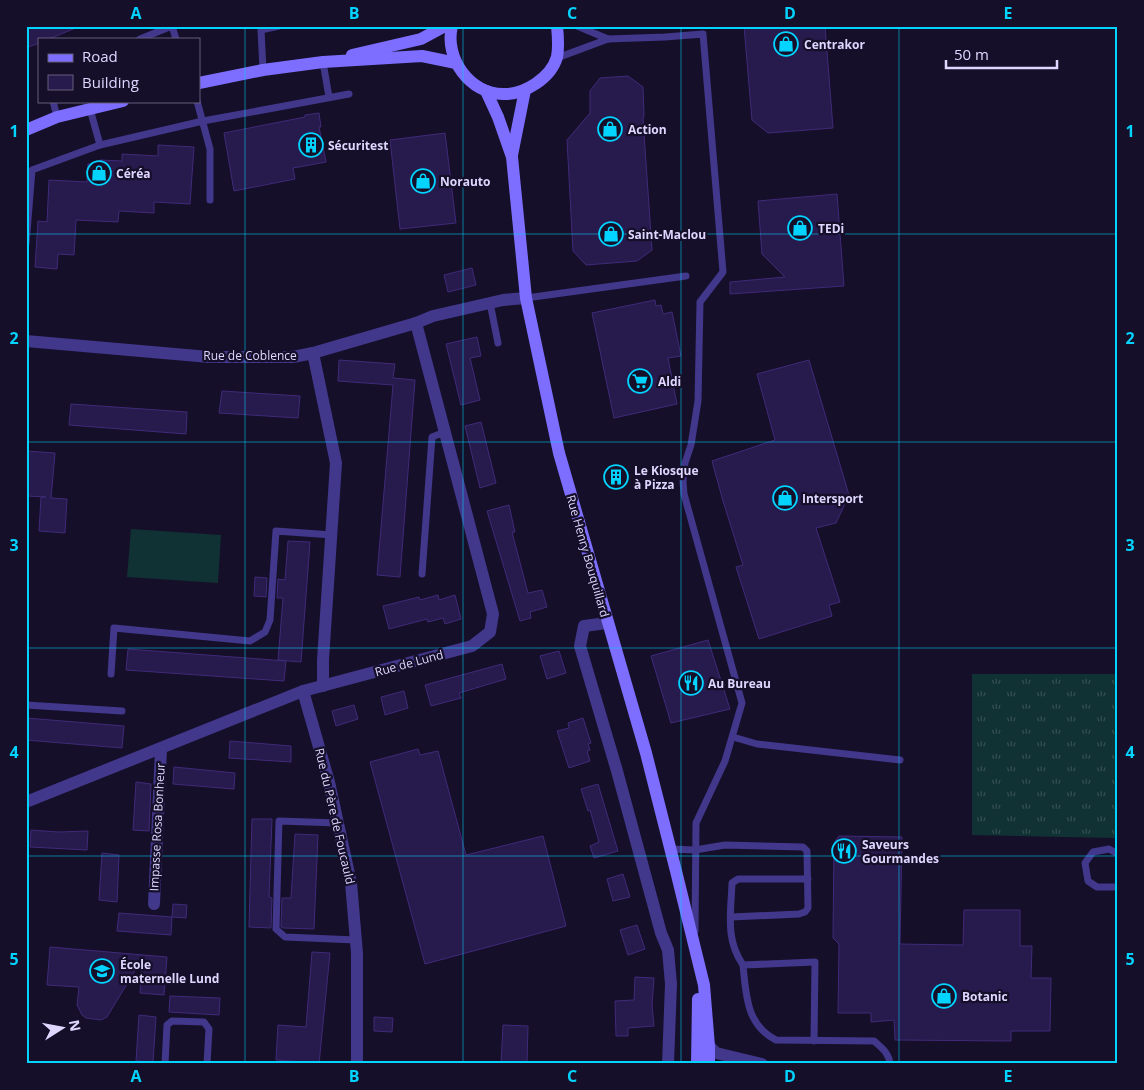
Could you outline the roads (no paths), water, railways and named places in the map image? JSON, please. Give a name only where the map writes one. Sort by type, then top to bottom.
[{"type":"main road","points":[[323,62],[421,39],[445,26]]},
{"type":"main road","points":[[452,26],[450,46],[461,73],[486,91],[502,94],[525,90],[544,77],[557,58],[559,39],[557,26]]},
{"type":"main road","points":[[200,83],[263,70],[323,62],[422,56],[456,63]]},
{"type":"main road","name":"Rue Henry Bouquillard","points":[[512,157],[525,90]]},
{"type":"main road","name":"Rue Henry Bouquillard","points":[[486,91],[498,117],[512,157],[526,298],[559,453],[646,753],[704,985],[709,1046],[708,1064]]},
{"type":"main road","points":[[26,130],[57,117],[119,102]]},
{"type":"main road","name":"Rue Henry Bouquillard","points":[[695,949],[708,1064]]},
{"type":"main road","name":"Rue Henry Bouquillard","points":[[697,1064],[698,984]]},
{"type":"street","name":"Rue de Coblence","points":[[26,341],[209,356],[293,357],[416,323],[433,316],[490,302],[526,298]]},
{"type":"street","name":"Rue de Lund","points":[[26,803],[304,691],[472,646],[490,632],[493,614],[416,323]]},
{"type":"street","points":[[313,353],[336,463],[323,660],[323,686]]},
{"type":"street","points":[[607,623],[584,626],[580,646],[661,933],[668,950],[671,984],[668,1064]]},
{"type":"street","name":"Rue du Père de Foucauld","points":[[304,691],[329,782],[352,883],[356,940],[357,1064]]},
{"type":"street","name":"Impasse Rosa Bonheur","points":[[154,904],[161,750]]},
{"type":"street","points":[[709,1046],[716,1053],[762,1064]]},
{"type":"lane","points":[[142,38],[172,26],[176,38]]},
{"type":"lane","points":[[263,70],[261,30],[279,26]]},
{"type":"lane","points":[[577,26],[608,38],[665,38],[703,34],[722,272],[700,302],[698,401],[683,481],[684,494],[742,703],[725,761],[696,823],[695,949]]},
{"type":"lane","points":[[557,58],[608,38]]},
{"type":"lane","points":[[323,62],[329,97]]},
{"type":"lane","points":[[26,244],[32,170],[100,145],[203,121],[349,94]]},
{"type":"lane","points":[[53,102],[57,117]]},
{"type":"lane","points":[[197,102],[210,149],[210,200]]},
{"type":"lane","points":[[90,109],[100,145]]},
{"type":"lane","points":[[526,298],[686,276]]},
{"type":"lane","points":[[490,302],[498,343]]},
{"type":"lane","points":[[422,574],[432,437],[445,432]]},
{"type":"lane","points":[[111,674],[114,628],[250,642],[265,632],[270,620],[276,531],[332,535]]},
{"type":"lane","points":[[26,705],[122,711]]},
{"type":"lane","points":[[732,737],[757,744],[900,760]]},
{"type":"lane","points":[[338,823],[279,821],[276,929],[285,937],[356,940]]},
{"type":"lane","points":[[671,849],[695,850],[725,845],[803,847],[807,851],[808,908],[806,912],[731,918]]},
{"type":"lane","points":[[1118,854],[1109,849],[1093,852],[1084,863],[1088,881],[1097,887],[1118,887]]},
{"type":"lane","points":[[808,879],[738,879],[732,883],[730,932],[732,947],[743,965],[747,1005],[751,1014],[767,1036],[776,1040],[874,1041],[884,1049],[889,1057],[890,1064]]},
{"type":"lane","points":[[743,965],[815,962],[814,1041]]},
{"type":"lane","points":[[165,1064],[167,1025],[172,1021],[204,1022],[209,1029],[207,1064]]},
{"type":"place","name":"Centrakor","points":[[786,44]]},
{"type":"place","name":"Action","points":[[610,129]]},
{"type":"place","name":"Sécuritest","points":[[311,145]]},
{"type":"place","name":"Céréa","points":[[99,173]]},
{"type":"place","name":"Norauto","points":[[423,181]]},
{"type":"place","name":"TEDi","points":[[800,228]]},
{"type":"place","name":"Saint-Maclou","points":[[611,234]]},
{"type":"place","name":"Aldi","points":[[640,381]]},
{"type":"place","name":"Le Kiosque à Pizza","points":[[616,477]]},
{"type":"place","name":"Intersport","points":[[785,498]]},
{"type":"place","name":"Au Bureau","points":[[691,683]]},
{"type":"place","name":"Saveurs Gourmandes","points":[[844,851]]},
{"type":"place","name":"École maternelle Lund","points":[[102,971]]},
{"type":"place","name":"Botanic","points":[[944,996]]}]
